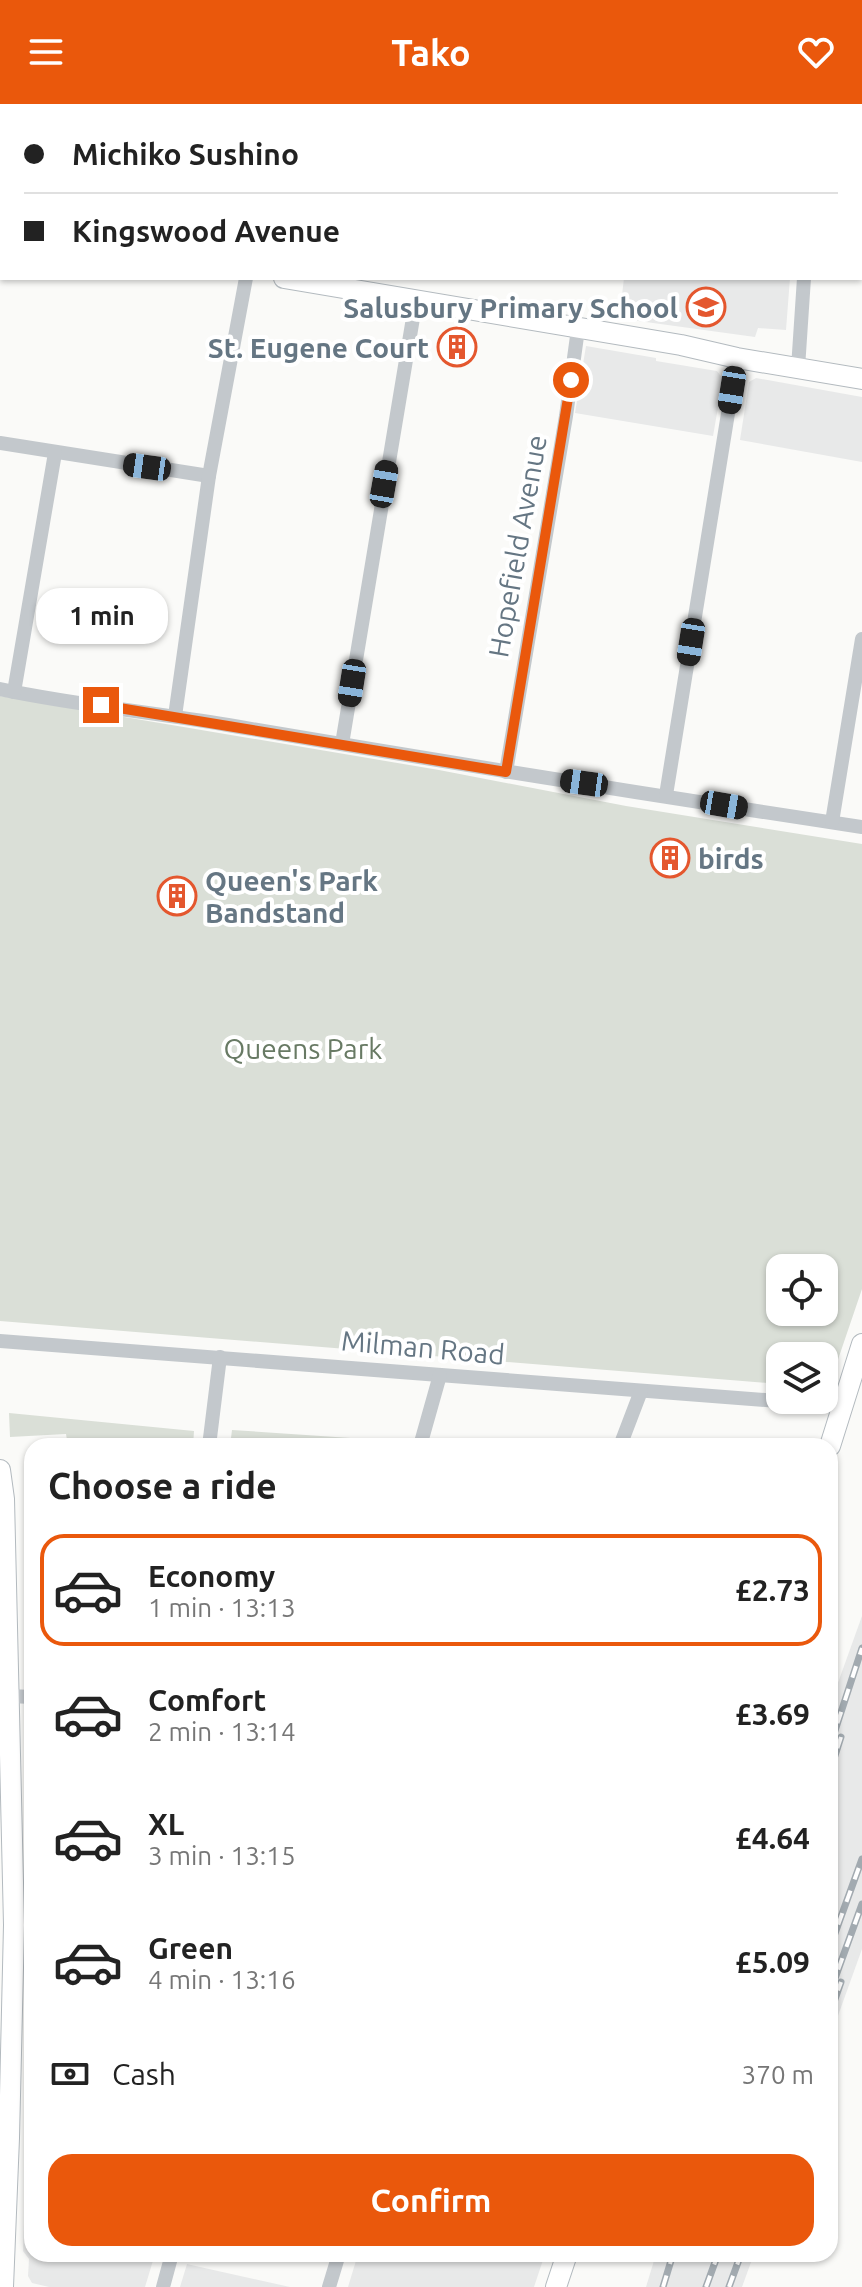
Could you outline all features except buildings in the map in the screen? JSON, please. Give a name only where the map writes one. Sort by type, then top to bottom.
[{"type":"street","points":[[175,716],[209,476],[246,280]]},
{"type":"street","points":[[296,280],[862,379]]},
{"type":"street","points":[[798,368],[804,280]]},
{"type":"street","points":[[342,744],[416,300]]},
{"type":"street","name":"Hopefield Avenue","points":[[506,772],[578,329]]},
{"type":"street","points":[[666,795],[737,358]]},
{"type":"street","points":[[0,443],[209,476]]},
{"type":"street","points":[[55,453],[7,690],[862,827]]},
{"type":"street","points":[[832,822],[862,639]]},
{"type":"street","name":"Milman Road","points":[[0,1341],[840,1408]]},
{"type":"street","points":[[832,1438],[862,1344]]},
{"type":"street","points":[[210,1438],[220,1357]]},
{"type":"street","points":[[422,1438],[440,1375]]},
{"type":"street","points":[[623,1438],[641,1391]]},
{"type":"street","points":[[0,1470],[4,1499],[14,1925],[3,2287]]},
{"type":"street","points":[[9,1696],[24,1697]]},
{"type":"street","points":[[329,2287],[337,2262]]},
{"type":"street","points":[[556,2287],[564,2262]]},
{"type":"shaded area","name":"Salusbury Primary School","points":[[624,280],[790,280],[786,330],[758,328],[755,337],[624,319],[625,295],[622,295]]},
{"type":"shaded area","points":[[586,346],[717,371],[723,379],[713,436],[575,413]]},
{"type":"shaded area","points":[[756,378],[862,397],[862,462],[740,440],[749,382]]},
{"type":"shaded area","points":[[862,1616],[862,1949],[838,2016],[838,1683]]},
{"type":"shaded area","points":[[29,2262],[153,2262],[145,2287],[49,2287],[32,2283],[28,2276]]},
{"type":"shaded area","points":[[356,2262],[542,2262],[534,2287],[348,2287]]},
{"type":"shaded area","points":[[654,2262],[751,2262],[742,2287],[646,2287]]},
{"type":"shaded area","points":[[187,2264],[200,2267],[290,2287],[180,2287]]},
{"type":"green space","name":"Queens Park","points":[[0,696],[439,770],[626,806],[862,844],[862,1289],[838,1360],[838,1342],[766,1342],[766,1383],[0,1321]]},
{"type":"green space","points":[[9,1413],[194,1431],[194,1438],[67,1438],[66,1434],[10,1437]]},
{"type":"green space","points":[[232,1430],[351,1438],[231,1438]]},
{"type":"railway","points":[[838,1722],[862,1648]]},
{"type":"railway","points":[[838,1746],[841,1737]]},
{"type":"railway","points":[[838,1925],[862,1859]]},
{"type":"railway","points":[[838,1970],[862,1904]]},
{"type":"railway","points":[[838,1990],[841,1982]]},
{"type":"railway","points":[[663,2287],[671,2262]]},
{"type":"railway","points":[[706,2287],[715,2262]]},
{"type":"railway","points":[[729,2287],[738,2262]]},
{"type":"place","name":"Salusbury Primary School","points":[[706,307]]},
{"type":"place","name":"St. Eugene Court","points":[[457,347]]},
{"type":"place","name":"birds","points":[[670,858]]},
{"type":"place","name":"Queen's Park Bandstand","points":[[177,896]]},
{"type":"route","points":[[101,705],[506,772],[571,380]]}]
